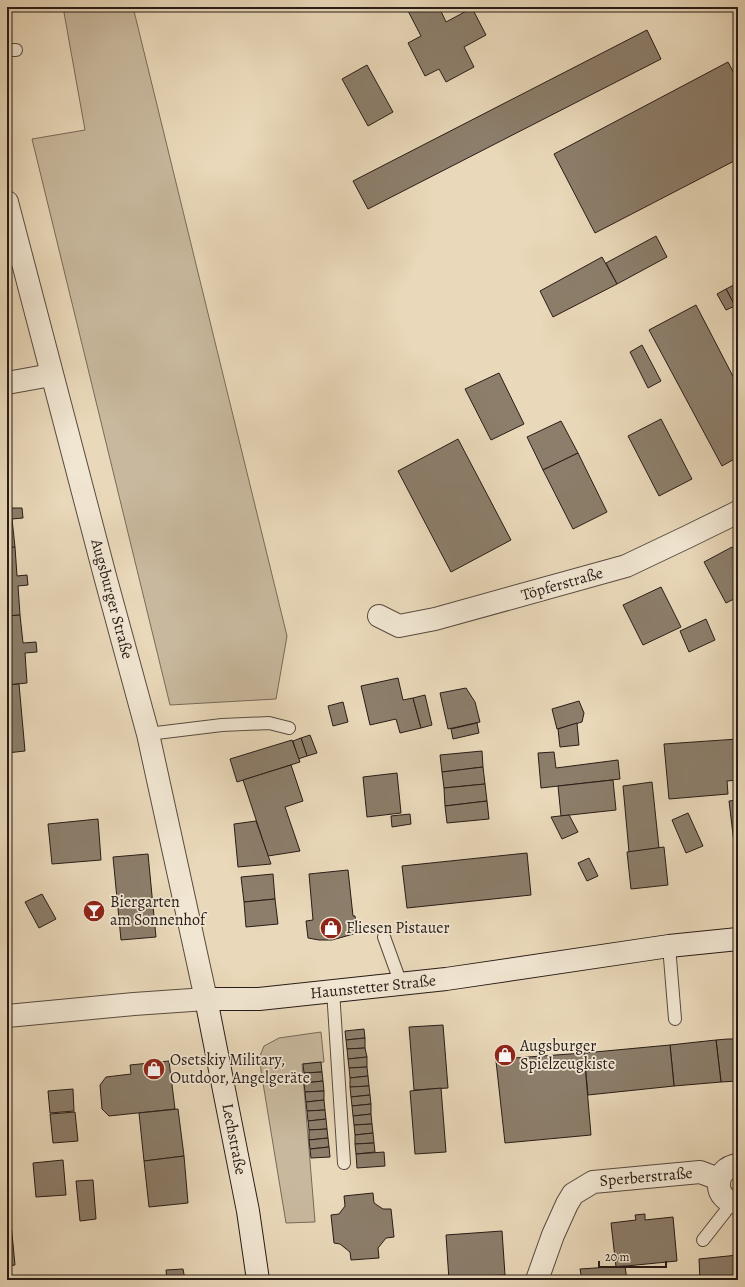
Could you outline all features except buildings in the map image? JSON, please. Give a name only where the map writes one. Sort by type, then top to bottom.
[{"type":"street","name":"Augsburger Straße","points":[[7,202],[148,734],[206,999]]},
{"type":"street","points":[[7,383],[52,375]]},
{"type":"street","name":"Töpferstraße","points":[[379,616],[399,626],[435,619],[626,566],[687,538],[738,512]]},
{"type":"street","name":"Haunstetter Straße","points":[[7,1016],[139,1003],[206,999],[259,999],[401,984],[496,972],[669,946],[738,939]]},
{"type":"street","name":"Lechstraße","points":[[206,999],[248,1211],[258,1280]]},
{"type":"street","points":[[734,1202],[720,1192],[719,1180],[726,1169],[731,1166],[738,1165]]},
{"type":"street","name":"Sperberstraße","points":[[537,1280],[553,1235],[567,1204],[574,1194],[593,1182],[700,1172],[719,1180]]},
{"type":"lane","points":[[148,734],[230,725],[269,724],[289,728]]},
{"type":"lane","points":[[384,937],[401,984]]},
{"type":"lane","points":[[669,946],[676,1019]]},
{"type":"lane","points":[[333,990],[344,1163]]},
{"type":"lane","points":[[703,1240],[734,1202]]},
{"type":"shaded area","points":[[63,7],[133,7],[287,636],[276,699],[170,705],[32,139],[85,130]]},
{"type":"shaded area","points":[[321,1032],[324,1062],[302,1064],[315,1222],[286,1223],[261,1071],[260,1056],[264,1046],[279,1038]]},
{"type":"place","name":"Biergarten am Sonnenhof","points":[[94,911]]},
{"type":"place","name":"Fliesen Pistauer","points":[[331,928]]},
{"type":"place","name":"Augsburger Spielzeugkiste","points":[[505,1055]]},
{"type":"place","name":"Osetskiy Military, Outdoor, Angelgeräte","points":[[154,1069]]}]
